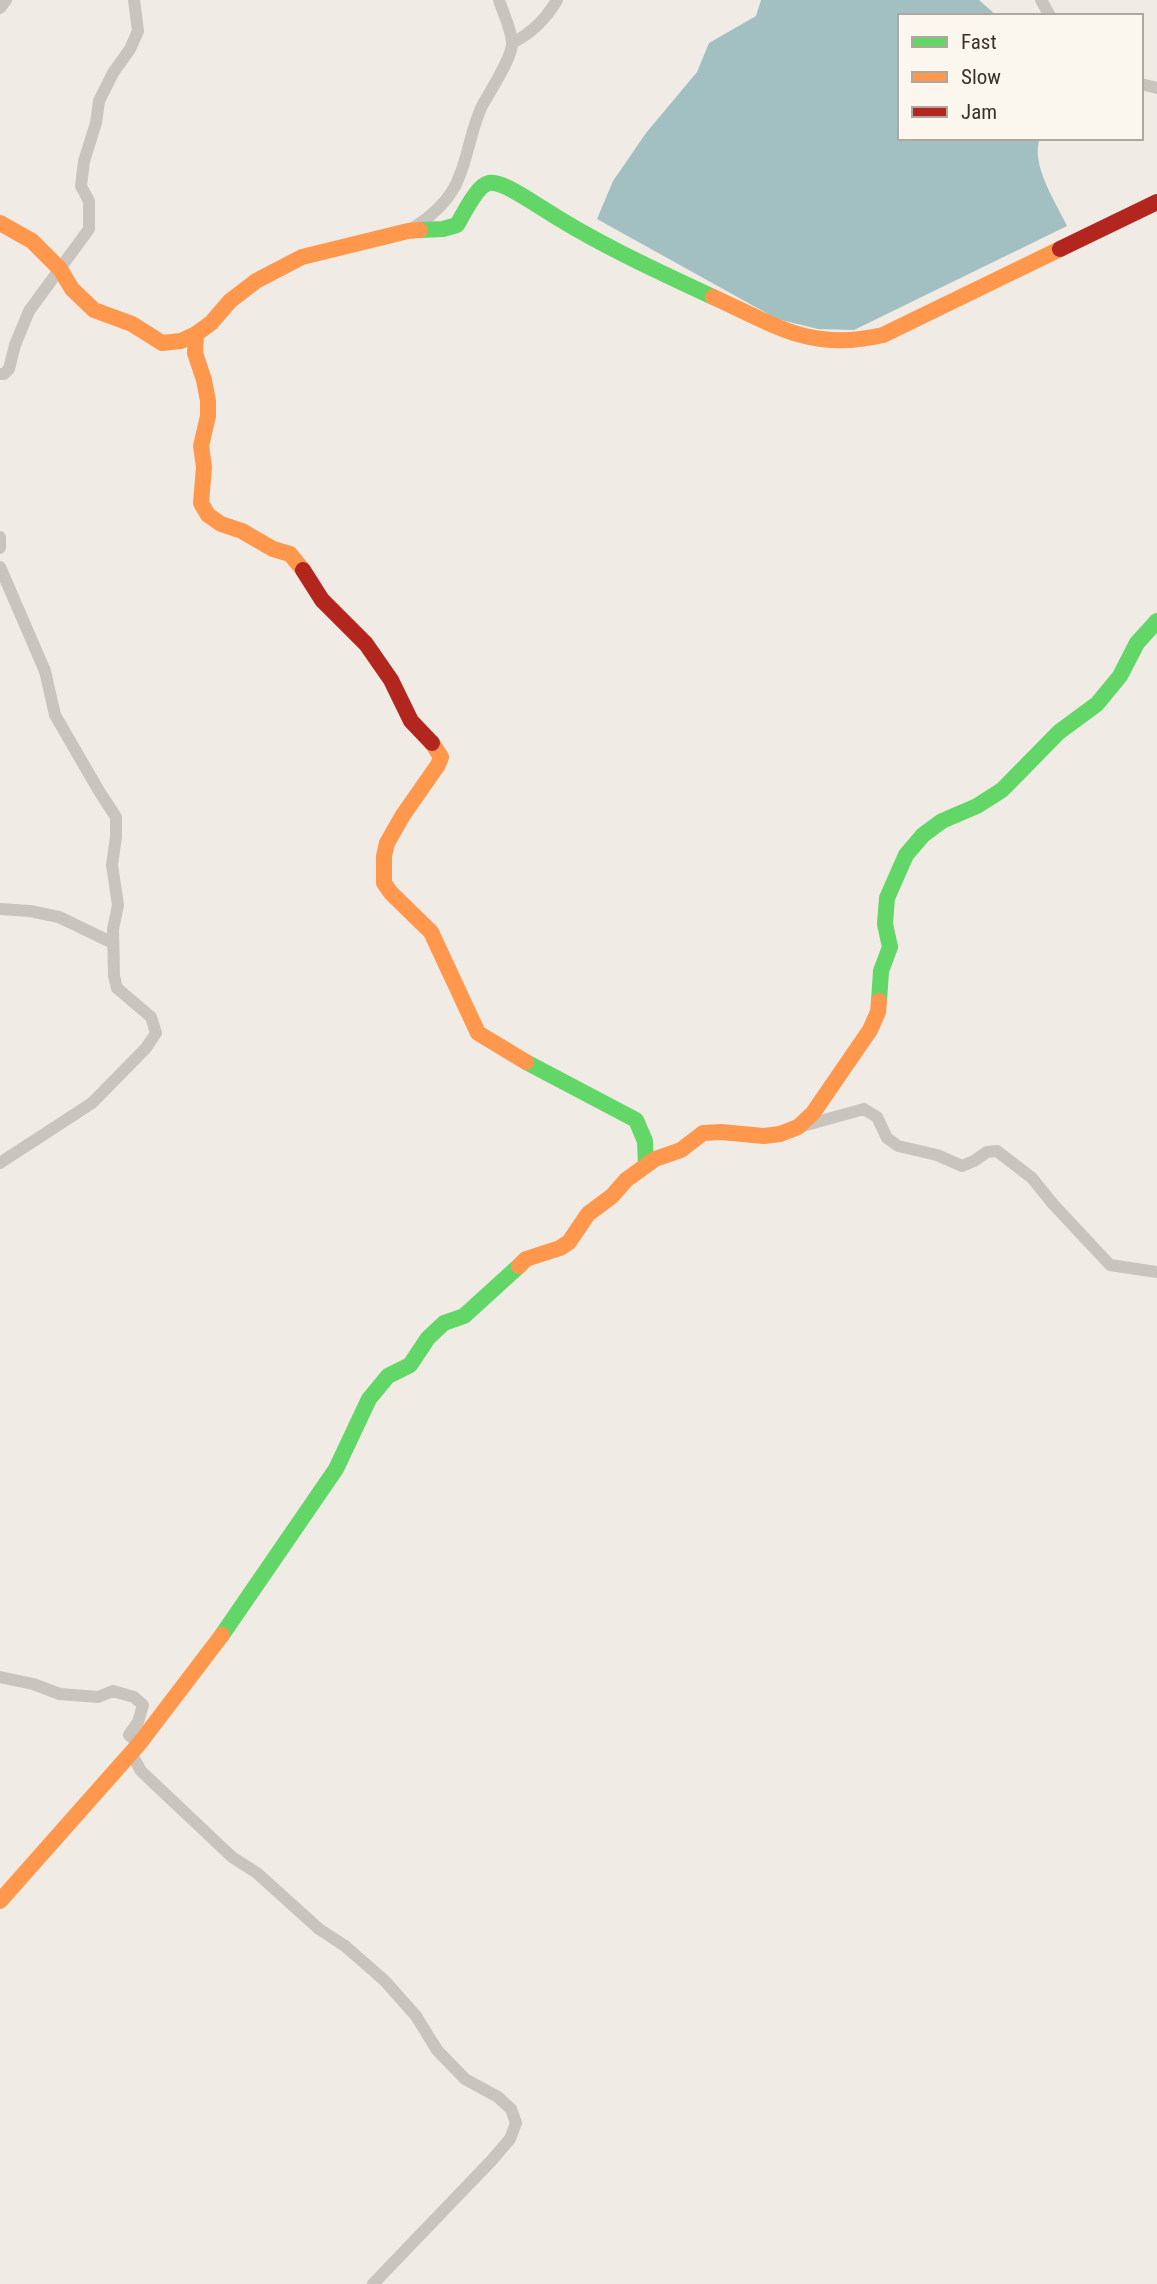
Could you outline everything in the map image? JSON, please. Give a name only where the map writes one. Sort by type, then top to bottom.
[{"type":"street","points":[[0,8],[6,0]]},
{"type":"street","points":[[0,374],[9,369],[15,345],[29,311],[89,229],[89,201],[81,186],[84,162],[96,123],[99,102],[113,73],[130,50],[138,31],[134,0]]},
{"type":"street","points":[[408,231],[427,219],[453,190],[462,172],[469,140],[512,43],[499,0]]},
{"type":"street","points":[[512,43],[528,35],[546,17],[557,0]]},
{"type":"street","points":[[0,223],[32,241],[61,268],[72,289],[94,310],[132,324],[162,343],[181,341],[197,334],[211,323],[230,301],[256,281],[302,257],[408,231],[443,229],[457,225],[481,186],[490,182],[504,185],[567,224],[681,283],[778,327],[816,340],[838,342],[883,335],[1157,202]]},
{"type":"street","points":[[197,334],[195,353],[208,401],[208,416],[201,446],[204,467],[201,503],[208,515],[273,549],[290,554],[299,563],[322,600],[366,644],[391,680],[411,721],[441,757],[387,843],[384,883],[431,932],[478,1032],[513,1055],[636,1120],[643,1131],[647,1147],[646,1165]]},
{"type":"street","points":[[0,537],[0,548]]},
{"type":"street","points":[[0,567],[45,671],[55,715],[116,817],[113,865],[118,905],[113,929],[114,976],[117,988],[151,1017],[156,1033],[146,1048],[92,1104],[0,1163]]},
{"type":"street","points":[[798,1127],[813,1113],[870,1030],[878,1012],[881,971],[890,947],[885,924],[887,898],[906,855],[923,835],[942,821],[977,806],[1002,790],[1059,732],[1097,704],[1121,676],[1137,643],[1157,621]]},
{"type":"street","points":[[0,909],[59,917],[113,943]]},
{"type":"street","points":[[0,1901],[135,1749],[211,1651],[336,1469],[369,1399],[388,1376],[410,1365],[428,1339],[444,1324],[464,1316],[526,1259],[560,1248],[569,1242],[588,1214],[654,1159],[681,1150],[704,1133],[764,1136],[780,1134],[864,1109],[877,1117],[887,1138],[898,1146],[937,1155],[962,1166],[987,1152],[997,1151],[1032,1178],[1110,1265],[1157,1272]]},
{"type":"street","points":[[0,1677],[33,1684],[60,1694],[98,1697],[113,1690],[134,1697],[143,1705],[138,1722],[129,1735],[141,1771],[232,1857],[257,1873],[319,1929],[345,1946],[385,1981],[416,2016],[437,2050],[465,2079],[498,2097],[511,2109],[516,2123],[510,2139],[373,2284]]},
{"type":"water","points":[[761,0],[979,0],[995,14],[898,14],[898,140],[1040,140],[1038,160],[1041,171],[1067,226],[854,330],[818,329],[777,319],[597,219],[613,181],[646,133],[697,72],[709,43],[756,16]]},
{"type":"traffic: fast","points":[[420,230],[457,225],[480,189],[484,185],[495,183],[516,192],[605,244],[713,297]]},
{"type":"traffic: fast","points":[[879,1001],[881,971],[890,947],[885,924],[887,898],[906,855],[923,835],[942,821],[977,806],[1002,790],[1059,732],[1097,704],[1120,676],[1137,643],[1157,621]]},
{"type":"traffic: fast","points":[[526,1062],[636,1120],[645,1141],[646,1165]]},
{"type":"traffic: fast","points":[[222,1635],[336,1469],[369,1399],[388,1376],[410,1365],[428,1338],[444,1323],[464,1316],[519,1266]]},
{"type":"traffic: slow","points":[[0,223],[32,241],[60,269],[72,289],[94,310],[132,324],[162,343],[181,341],[196,334],[211,323],[230,301],[256,281],[302,257],[420,230]]},
{"type":"traffic: slow","points":[[713,297],[795,333],[814,338],[858,339],[883,335],[1060,249]]},
{"type":"traffic: slow","points":[[196,334],[195,353],[208,401],[208,416],[201,446],[204,467],[201,503],[208,515],[221,524],[242,531],[273,549],[290,554],[303,570]]},
{"type":"traffic: slow","points":[[432,743],[441,757],[387,843],[384,883],[431,932],[478,1033],[526,1062]]},
{"type":"traffic: slow","points":[[519,1266],[526,1259],[560,1248],[569,1242],[588,1214],[612,1196],[626,1180],[655,1159],[681,1150],[703,1133],[764,1136],[780,1134],[798,1127],[813,1113],[870,1030],[878,1012],[879,1001]]},
{"type":"traffic: slow","points":[[0,1901],[139,1744],[222,1635]]},
{"type":"traffic: jam","points":[[1060,249],[1157,202]]},
{"type":"traffic: jam","points":[[303,570],[322,600],[366,644],[391,680],[411,721],[432,743]]}]
